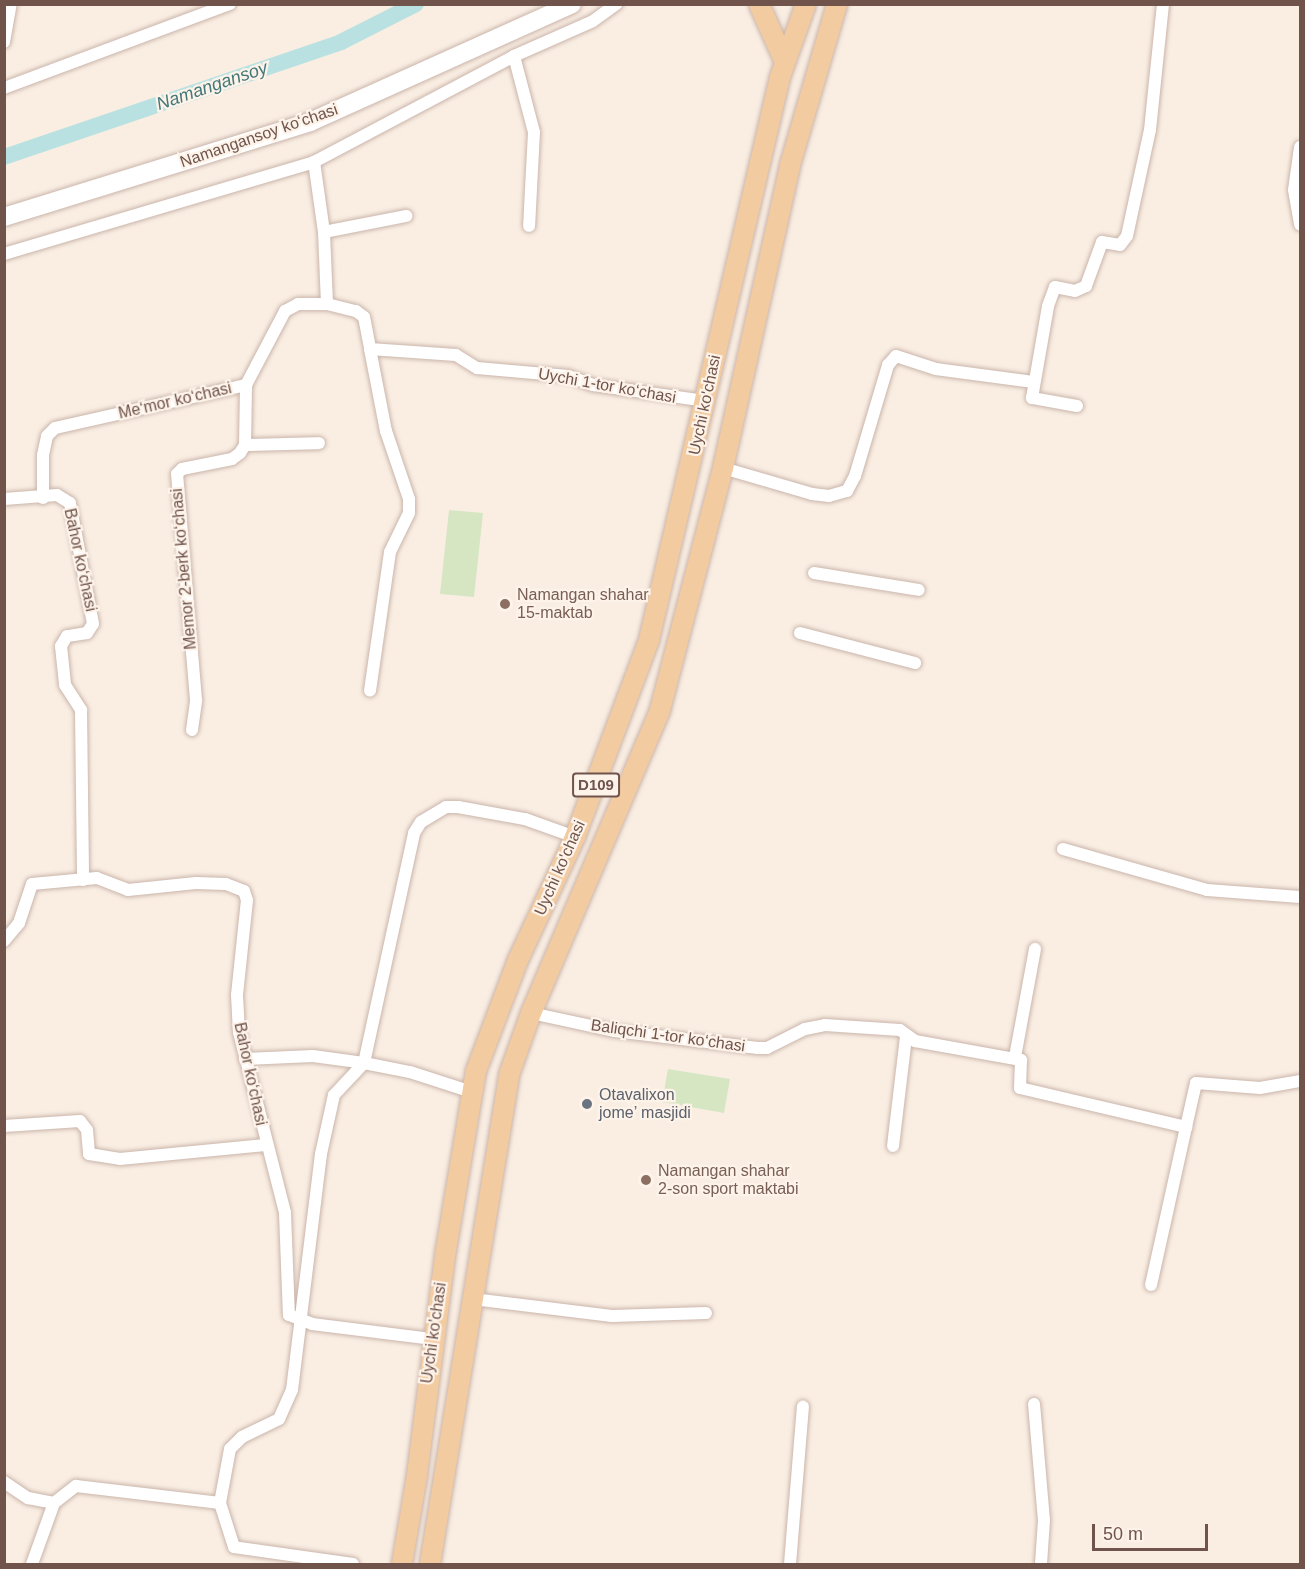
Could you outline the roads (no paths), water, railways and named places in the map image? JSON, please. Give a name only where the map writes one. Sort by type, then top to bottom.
[{"type":"main road","points":[[759,4],[784,60]]},
{"type":"main road","name":"Uychi ko'chasi","points":[[402,1564],[472,1092],[496,1015],[575,837],[649,640],[784,60],[806,4]]},
{"type":"main road","name":"Uychi ko'chasi","points":[[430,1564],[510,1072],[531,1013],[660,710],[723,468],[790,165],[837,4]]},
{"type":"street","points":[[4,42],[11,4]]},
{"type":"street","points":[[4,88],[230,4]]},
{"type":"street","name":"Namangansoy koʻchasi","points":[[4,217],[310,122],[572,4]]},
{"type":"street","points":[[4,254],[314,162],[514,56],[593,21],[616,4]]},
{"type":"street","points":[[1077,406],[1035,399],[1032,395],[1033,382],[1053,291],[1059,286],[1083,289],[1090,280],[1098,246],[1102,242],[1120,244],[1124,241],[1150,130],[1163,4]]},
{"type":"street","points":[[514,56],[534,132],[529,226]]},
{"type":"street","points":[[1300,147],[1294,190],[1300,224]]},
{"type":"street","points":[[314,162],[324,232],[327,304],[356,311],[364,317],[386,431],[409,499],[409,513],[390,552],[370,692]]},
{"type":"street","points":[[324,232],[406,216]]},
{"type":"street","name":"Meʻmor koʻchasi","points":[[43,498],[43,455],[47,436],[56,428],[246,385],[285,311],[298,304],[327,304]]},
{"type":"street","name":"Uychi 1-tor koʻchasi","points":[[370,349],[456,355],[477,368],[568,376],[593,385],[706,401]]},
{"type":"street","points":[[723,468],[812,494],[829,496],[847,491],[855,476],[888,365],[896,356],[936,369],[1033,382]]},
{"type":"street","points":[[246,385],[245,445],[319,443]]},
{"type":"street","name":"Memor 2-berk koʻchasi","points":[[192,730],[196,700],[177,474],[182,469],[232,459],[245,445]]},
{"type":"street","name":"Bahor koʻchasi","points":[[43,498],[62,496],[70,503],[92,616],[87,633],[72,634],[61,646],[65,685],[81,710],[82,880],[104,879],[111,886],[128,890],[196,883],[226,884],[244,891],[247,900],[237,995],[245,1059],[265,1145],[285,1213],[286,1307],[289,1315],[299,1322]]},
{"type":"street","points":[[4,500],[43,498]]},
{"type":"street","points":[[814,573],[919,590]]},
{"type":"street","points":[[800,633],[915,663]]},
{"type":"street","points":[[353,1564],[234,1547],[220,1503],[226,1458],[234,1443],[268,1427],[288,1406],[321,1154],[334,1095],[364,1064],[414,833],[421,822],[438,810],[459,807],[525,819],[575,837]]},
{"type":"street","points":[[1063,849],[1207,890],[1300,897]]},
{"type":"street","points":[[4,941],[19,923],[32,884],[82,880]]},
{"type":"street","points":[[1035,949],[1015,1057],[1021,1060],[1020,1088],[1186,1127]]},
{"type":"street","name":"Baliqchi 1-tor koʻchasi","points":[[531,1013],[615,1031],[758,1048],[767,1048],[805,1029],[825,1025],[900,1030],[906,1037],[1015,1057]]},
{"type":"street","points":[[893,1146],[906,1037]]},
{"type":"street","points":[[245,1059],[313,1056],[410,1072],[472,1092]]},
{"type":"street","points":[[1151,1286],[1196,1083],[1260,1088],[1300,1081]]},
{"type":"street","points":[[4,1126],[80,1121],[87,1130],[89,1154],[120,1159],[265,1145]]},
{"type":"street","points":[[473,1299],[612,1316],[706,1313]]},
{"type":"street","points":[[299,1322],[434,1339]]},
{"type":"street","points":[[1034,1404],[1044,1520],[1041,1564]]},
{"type":"street","points":[[790,1564],[803,1407]]},
{"type":"street","points":[[4,1482],[28,1498],[54,1503]]},
{"type":"street","points":[[32,1564],[54,1503],[70,1488],[82,1486],[142,1497],[220,1503]]},
{"type":"waterway","name":"Namangansoy","points":[[4,157],[341,42],[416,4]]},
{"type":"place","name":"Namangan shahar 15-maktab","points":[[505,604]]},
{"type":"place","name":"Otavalixon jome’ masjidi","points":[[587,1104]]},
{"type":"place","name":"Namangan shahar 2-son sport maktabi","points":[[646,1180]]}]
